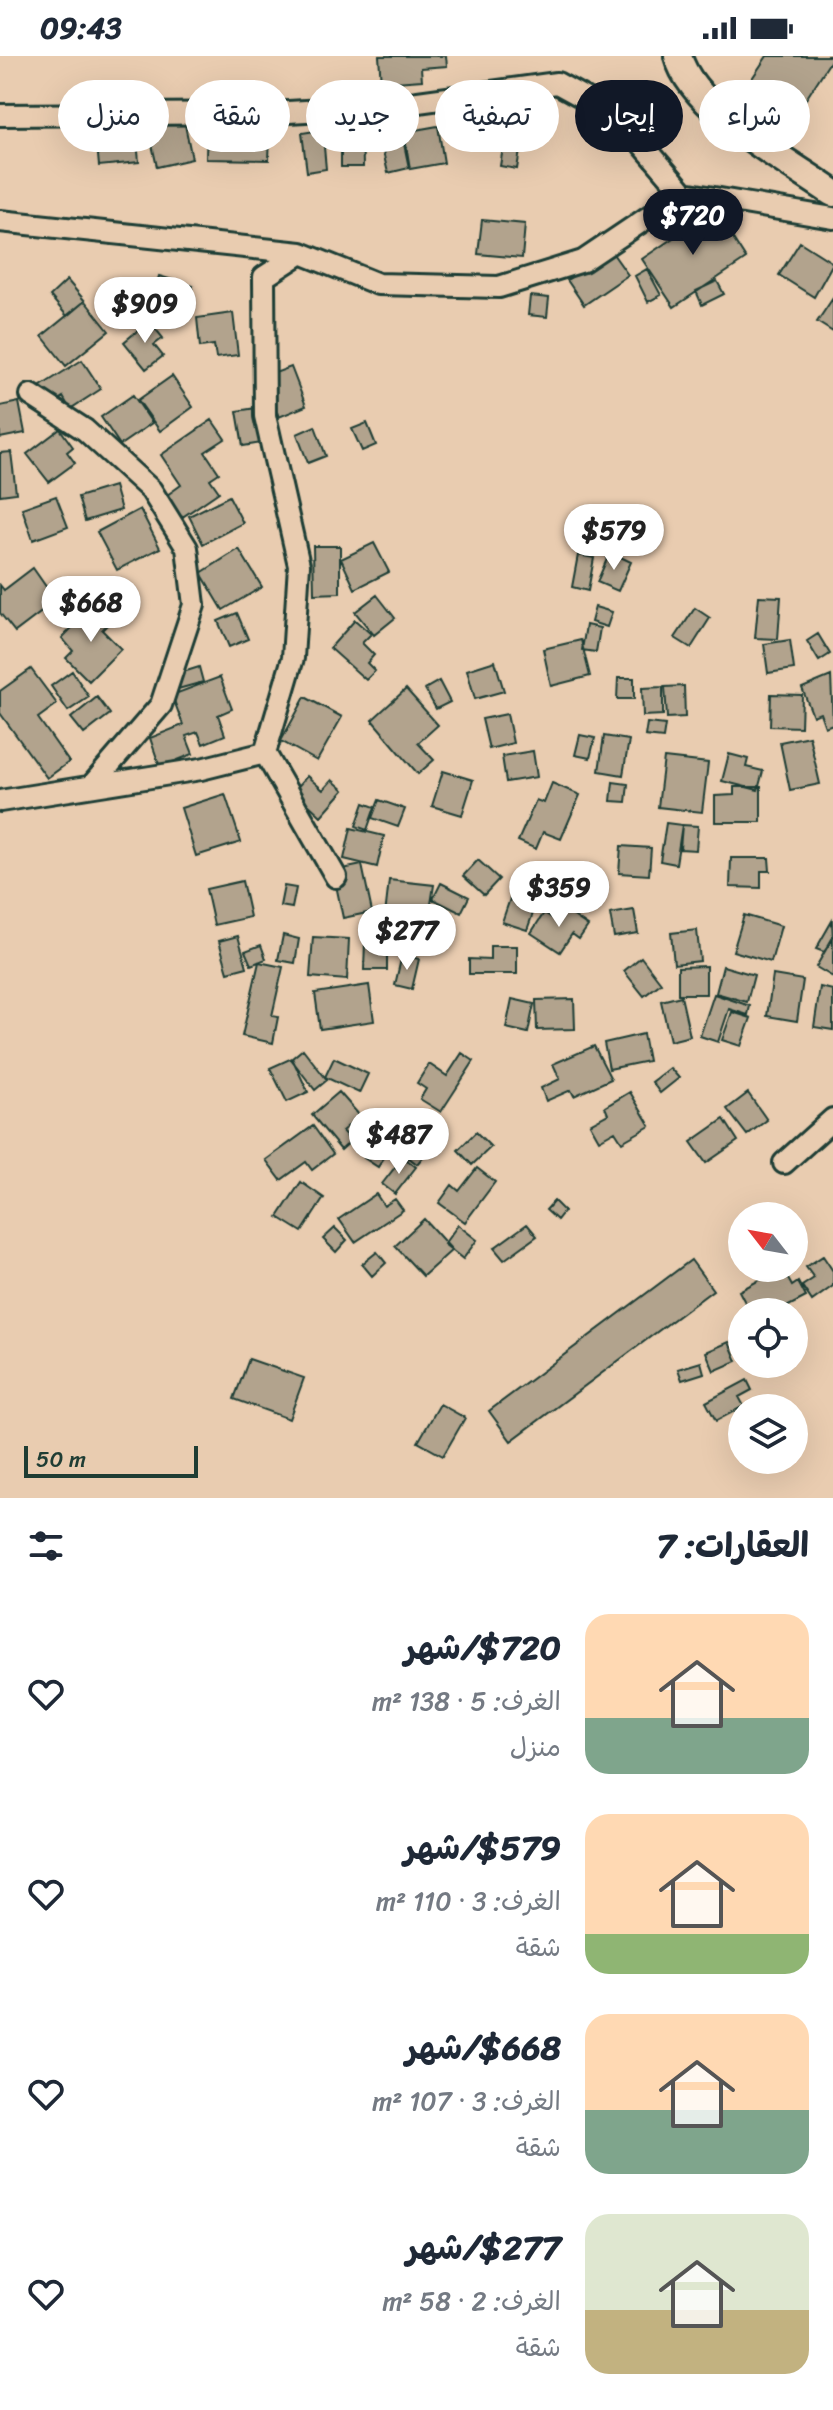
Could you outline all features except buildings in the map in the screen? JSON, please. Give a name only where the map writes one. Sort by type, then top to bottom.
[{"type":"main road","points":[[678,56],[682,72],[708,105],[833,193]]},
{"type":"street","points":[[0,115],[301,111],[389,106],[557,83],[619,117],[684,193],[833,218]]},
{"type":"street","points":[[0,221],[301,253],[378,284],[499,287],[583,261],[684,193]]},
{"type":"street","points":[[301,253],[264,277],[265,416],[299,565],[293,658],[265,753],[336,877]]},
{"type":"street","points":[[31,395],[85,430],[151,490],[187,548],[194,605],[161,705],[93,784]]},
{"type":"street","points":[[0,801],[201,769],[265,753]]},
{"type":"street","points":[[784,1163],[833,1119]]}]
